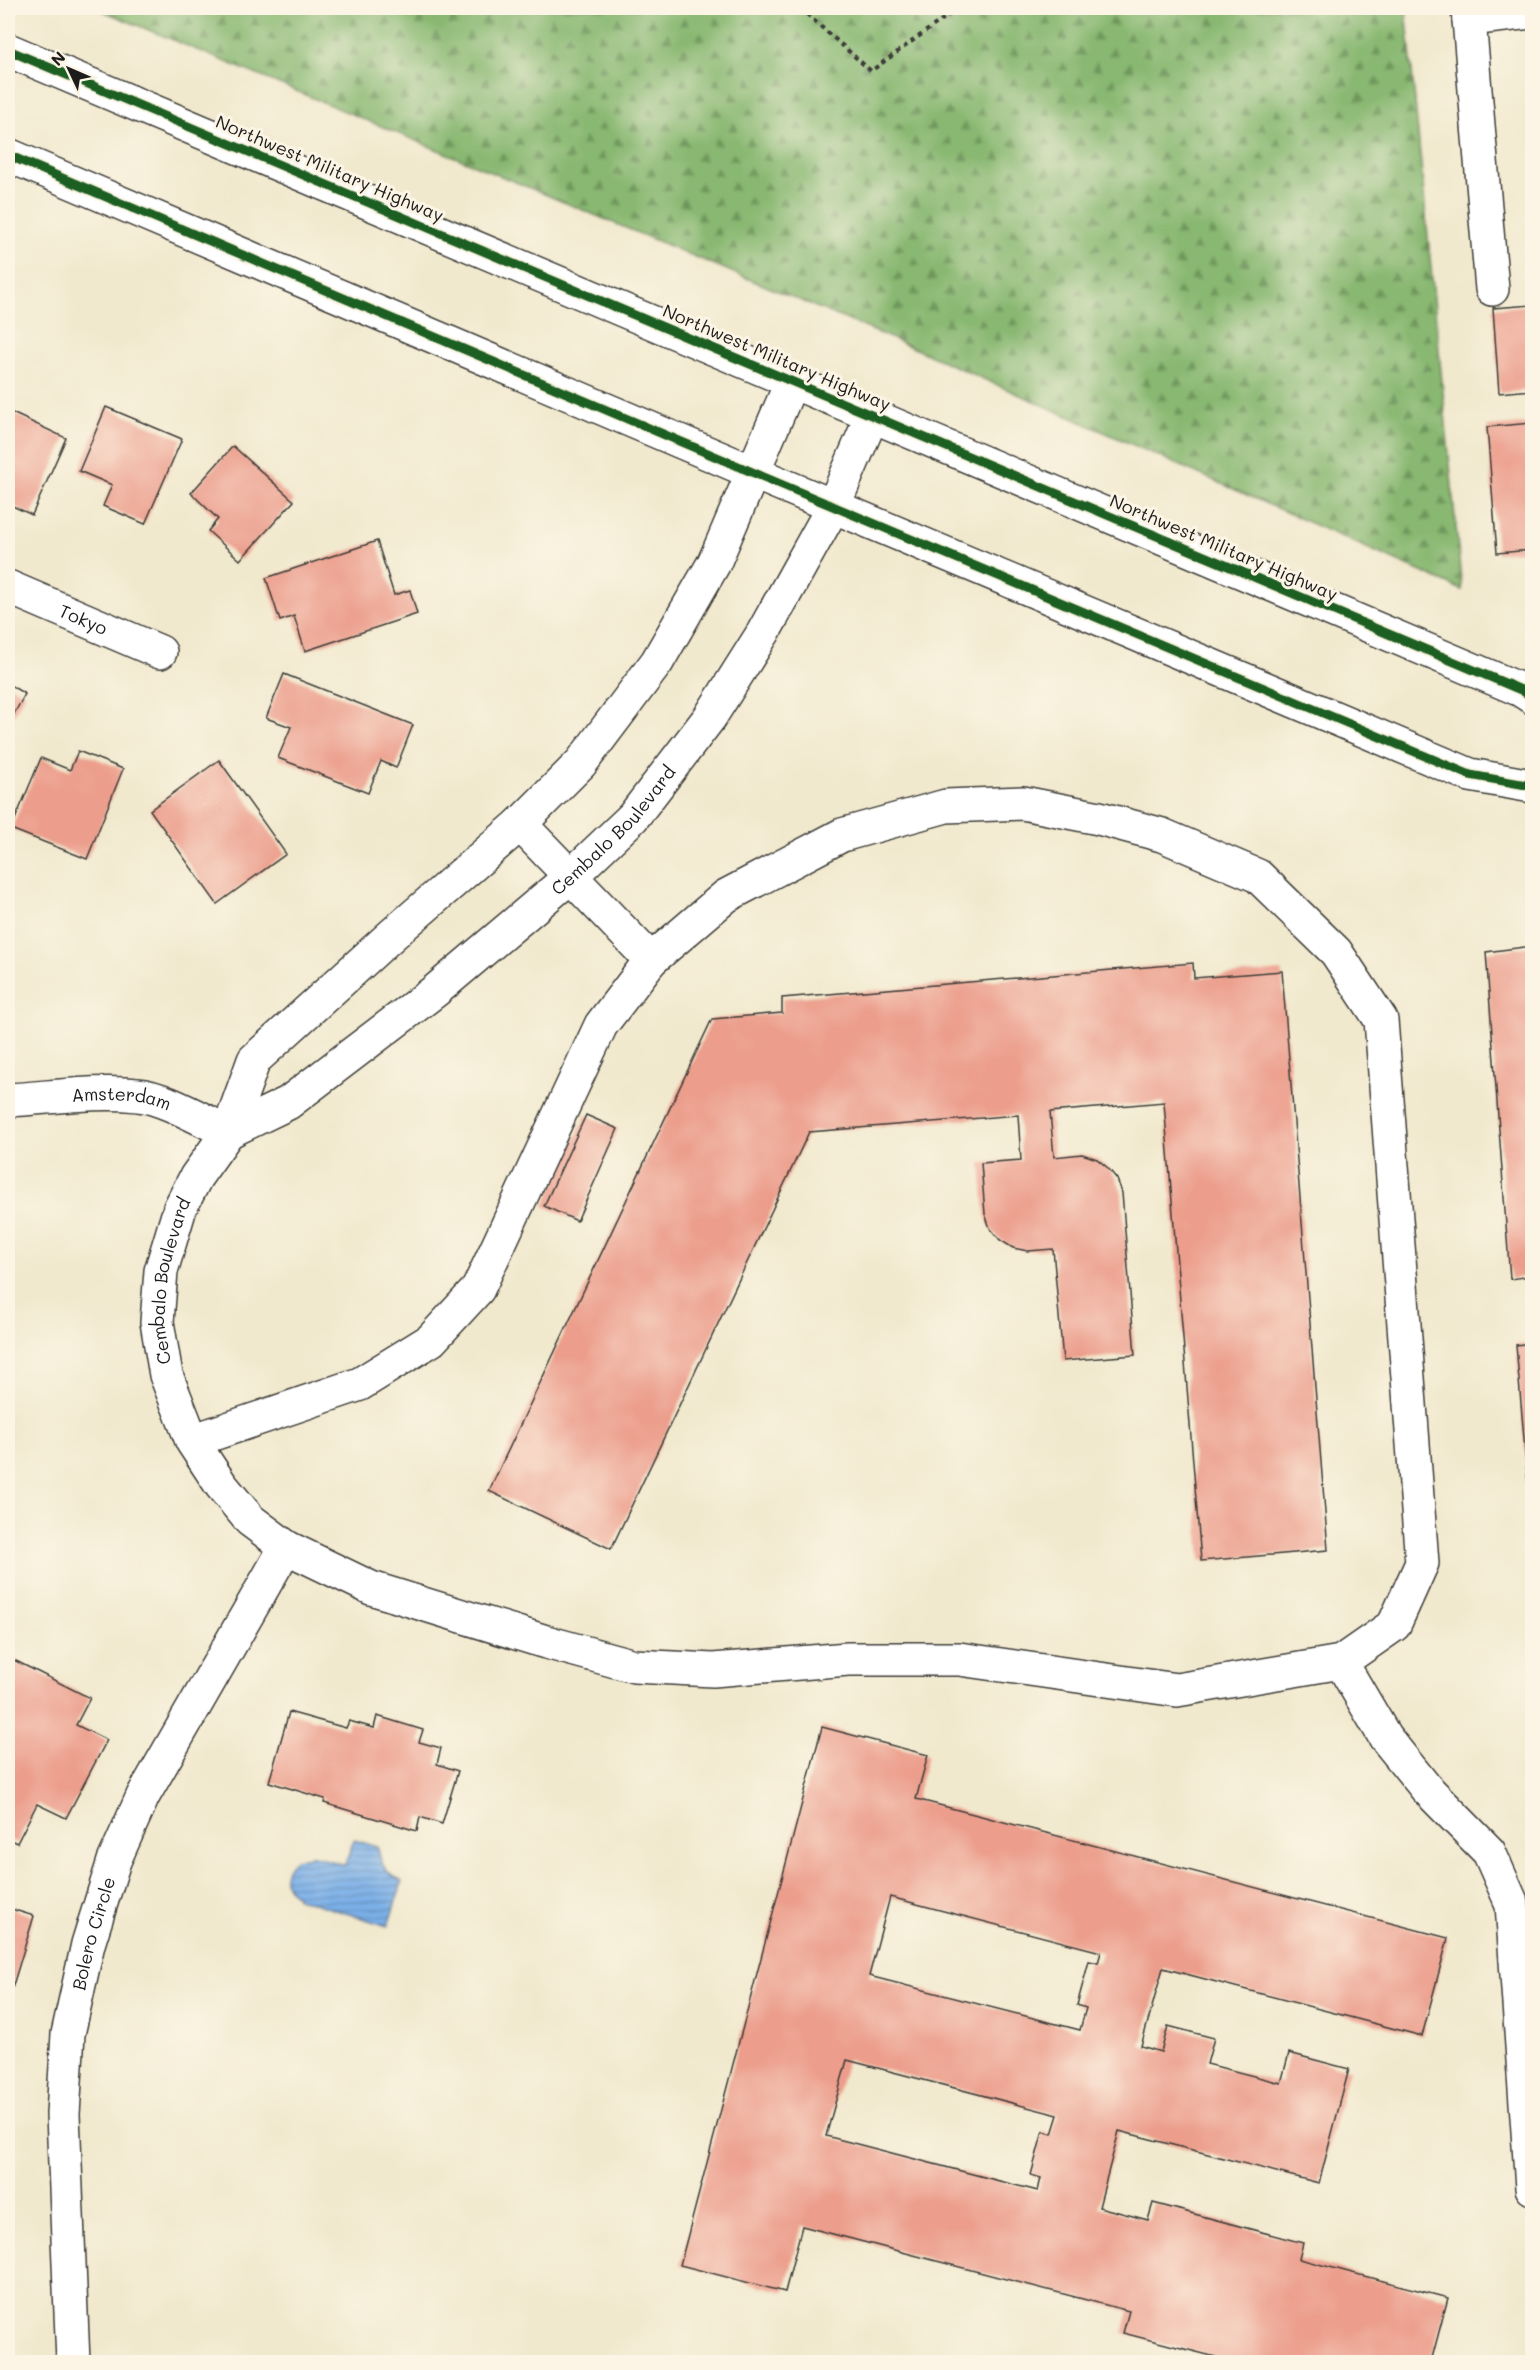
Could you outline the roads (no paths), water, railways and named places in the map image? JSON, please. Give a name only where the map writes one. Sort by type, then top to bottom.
[{"type":"street","points":[[1492,289],[1469,13],[1533,12]]},
{"type":"street","name":"Northwest Military Highway","points":[[8,50],[1521,690],[1533,698]]},
{"type":"street","points":[[8,155],[833,507],[1470,775],[1533,786]]},
{"type":"street","name":"Cembalo Boulevard","points":[[792,381],[714,563],[657,663],[581,763],[520,825],[393,934],[254,1060],[228,1132],[196,1177],[180,1208],[161,1271],[157,1322],[166,1375],[192,1441],[221,1485],[250,1520],[286,1547],[371,1588],[546,1642],[634,1666],[713,1670],[848,1659],[958,1659],[1177,1690],[1341,1662]]},
{"type":"street","name":"Cembalo Boulevard","points":[[228,1132],[288,1102],[435,991],[570,877],[633,817],[710,717],[763,633],[833,507],[872,416]]},
{"type":"street","name":"Tokyo","points":[[8,587],[160,652]]},
{"type":"street","points":[[192,1441],[360,1384],[431,1340],[478,1289],[601,1025],[651,960],[726,896],[842,835],[946,806],[1023,803],[1099,818],[1162,835],[1258,876],[1336,952],[1380,1020],[1422,1563],[1394,1625],[1341,1662],[1385,1737],[1426,1788],[1489,1852],[1512,1904],[1533,2188]]},
{"type":"street","points":[[520,825],[651,960]]},
{"type":"street","name":"Amsterdam","points":[[8,1100],[91,1095],[140,1095],[228,1132]]},
{"type":"street","name":"Bolero Circle","points":[[73,2362],[63,2114],[68,2034],[88,1944],[114,1861],[143,1796],[286,1547]]},
{"type":"water","points":[[354,1840],[378,1847],[380,1859],[385,1868],[402,1882],[388,1926],[297,1898],[286,1884],[285,1874],[295,1859],[310,1855],[345,1865]]}]
